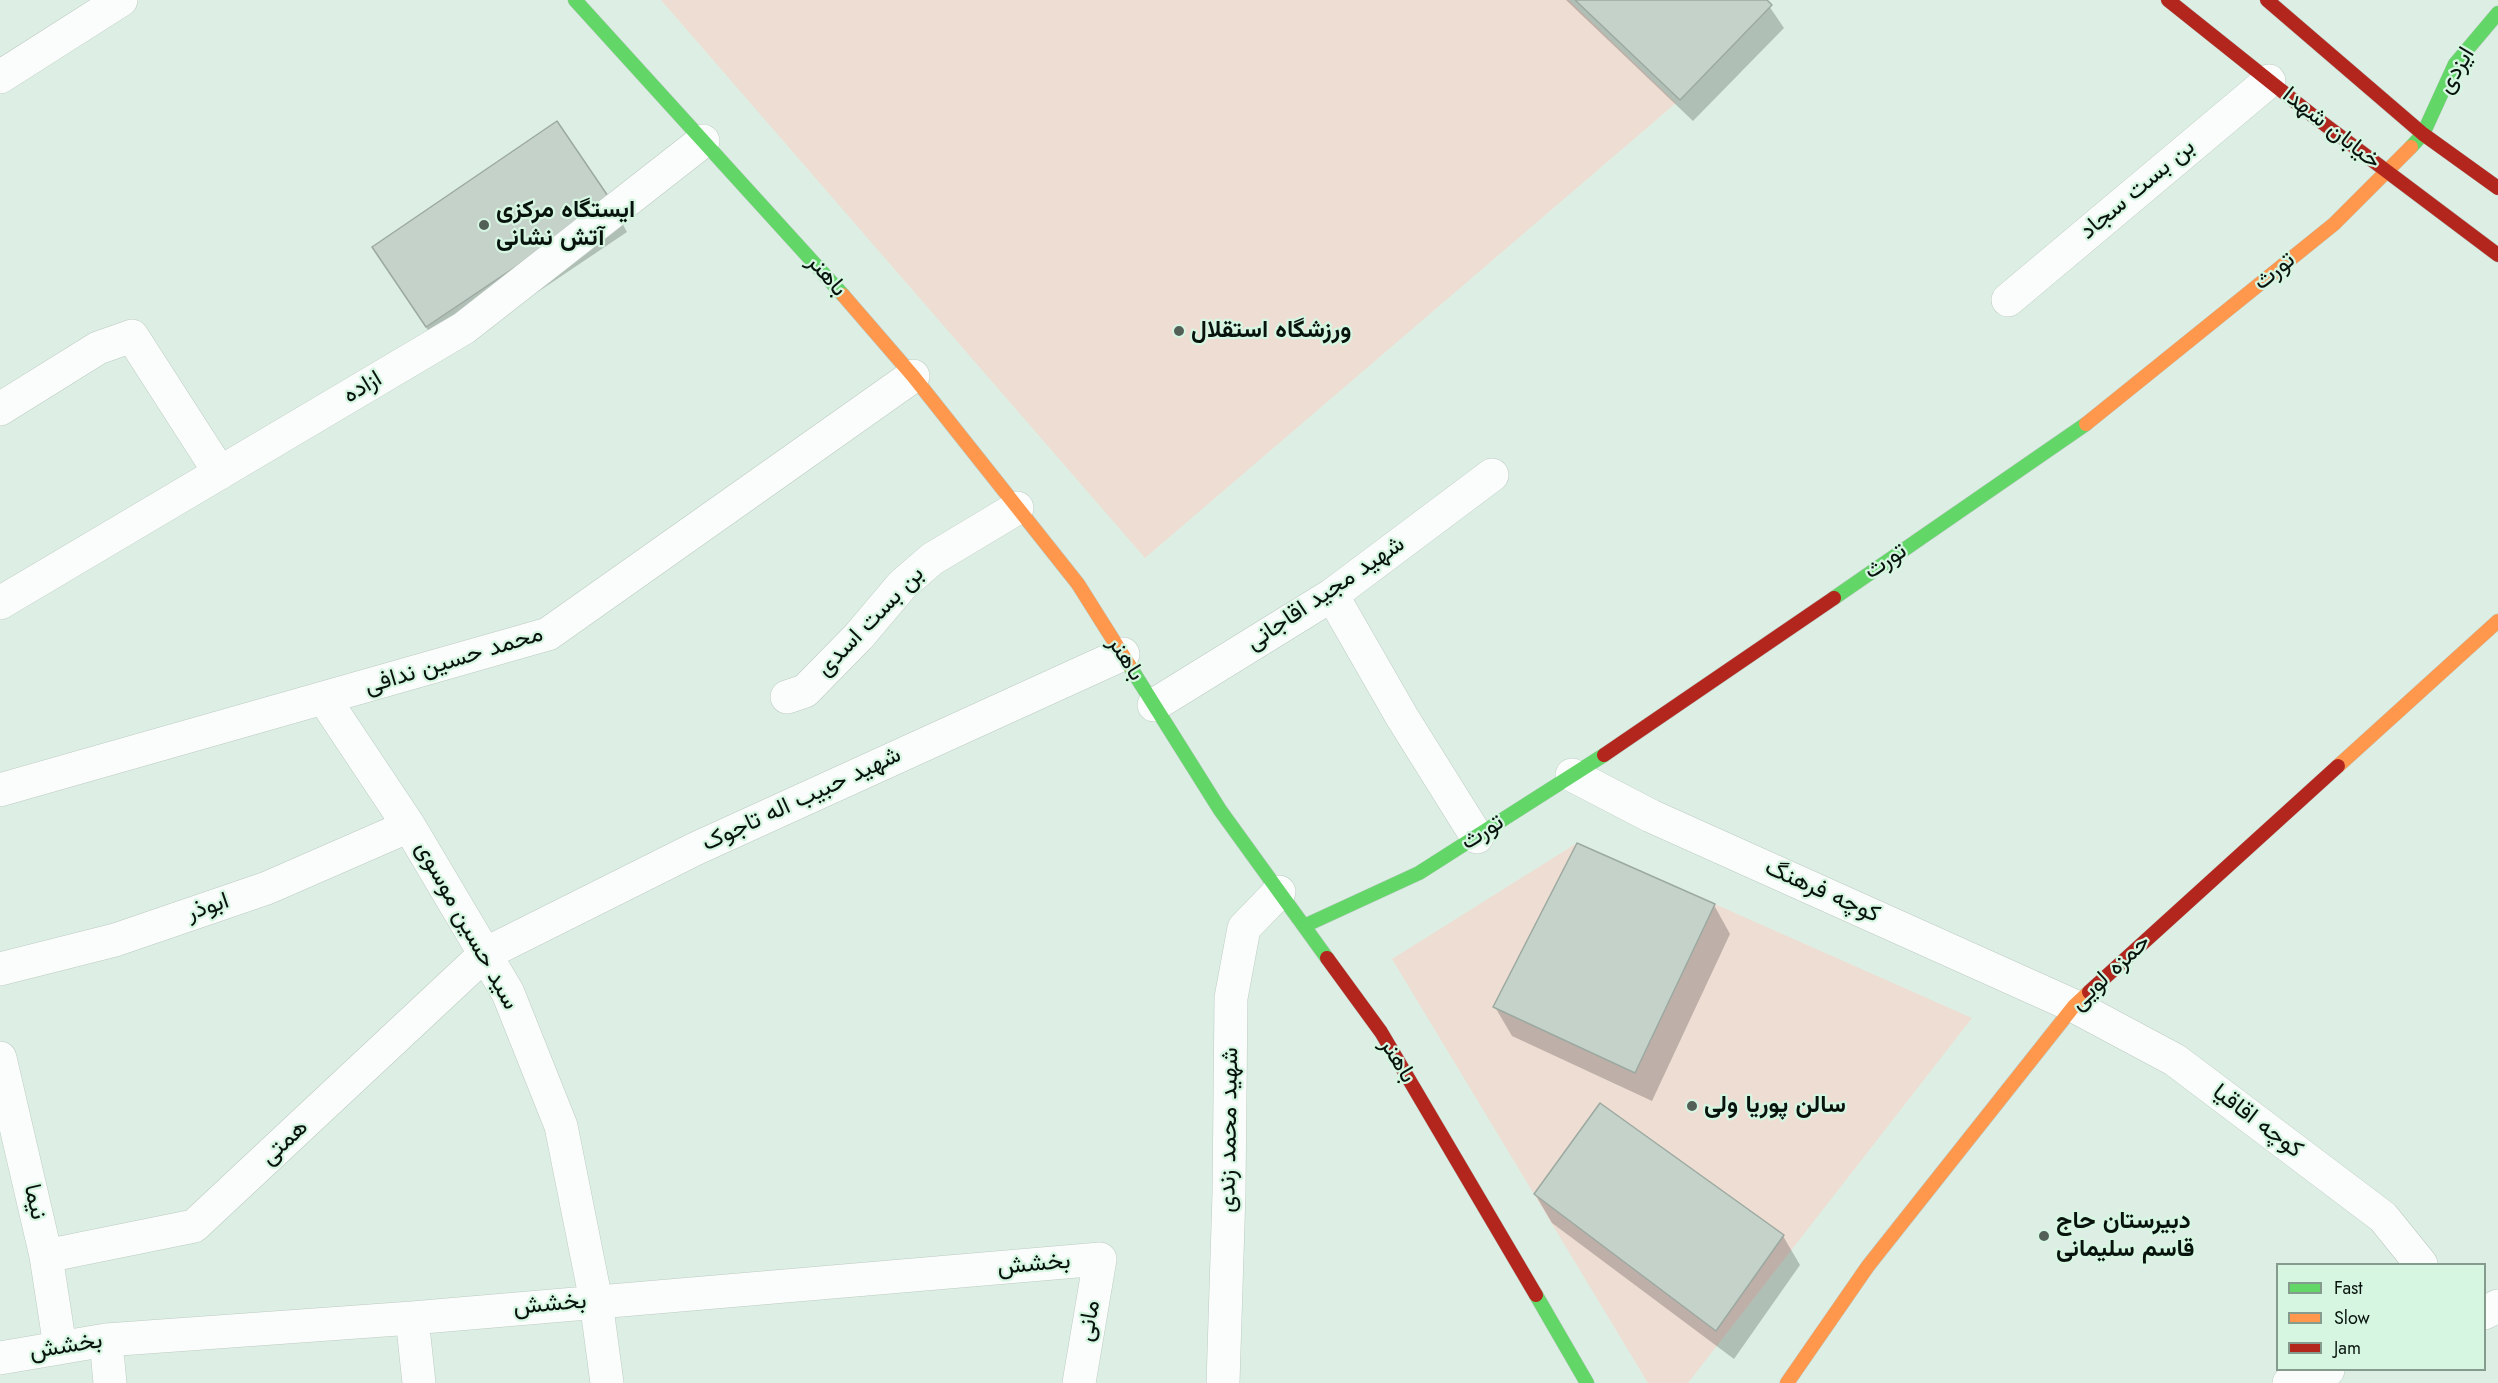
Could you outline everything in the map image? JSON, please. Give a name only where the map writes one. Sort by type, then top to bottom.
[{"type":"street","points":[[0,77],[121,0]]},
{"type":"street","name":"باهنر","points":[[575,0],[768,210],[913,376],[1078,584],[1220,810],[1381,1032],[1587,1383]]},
{"type":"street","name":"خیابان شهدا","points":[[2168,0],[2269,81],[2498,255]]},
{"type":"street","points":[[2267,0],[2423,134],[2498,188]]},
{"type":"street","name":"ایزدی","points":[[2423,134],[2455,64],[2498,13]]},
{"type":"street","name":"بن بست سجاد","points":[[2008,300],[2269,81]]},
{"type":"street","name":"تورث","points":[[1304,926],[1419,873],[1477,837],[1572,775],[2077,431],[2334,224],[2423,134]]},
{"type":"street","name":"ازاده","points":[[0,603],[464,328],[703,141]]},
{"type":"street","points":[[0,409],[98,348],[132,336],[220,473]]},
{"type":"street","name":"محمد حسین ندافی","points":[[0,790],[325,700],[548,634],[913,376]]},
{"type":"street","name":"شهید مجید اقاجانی","points":[[1154,705],[1332,595],[1492,475]]},
{"type":"street","name":"بن بست اسدی","points":[[786,697],[805,691],[859,636],[902,585],[932,559],[1017,508]]},
{"type":"street","points":[[1332,595],[1401,717],[1477,837]]},
{"type":"street","name":"حمزه لویی","points":[[1787,1383],[1868,1266],[2074,1006],[2498,621]]},
{"type":"street","name":"شهید حبیب اله تاجوک","points":[[485,954],[695,849],[1123,654]]},
{"type":"street","name":"سید حسین موسوی","points":[[325,700],[409,826],[508,993],[561,1126],[596,1301],[607,1383]]},
{"type":"street","name":"کوچه فرهنگ","points":[[1572,775],[1651,816],[2074,1006]]},
{"type":"street","name":"ابوذر","points":[[0,969],[115,940],[267,888],[409,826]]},
{"type":"street","name":"شهید محمد زندی","points":[[1223,1383],[1229,1193],[1231,998],[1244,928],[1279,892]]},
{"type":"street","name":"همتی","points":[[46,1256],[194,1226],[485,954]]},
{"type":"street","name":"کوچه اقاقیا","points":[[2074,1006],[2175,1060],[2383,1217],[2420,1263]]},
{"type":"street","name":"نیما","points":[[0,1058],[46,1256],[60,1347]]},
{"type":"street","name":"بخشش","points":[[0,1358],[106,1340],[412,1318],[1100,1259]]},
{"type":"street","name":"مانی","points":[[1079,1383],[1100,1259]]},
{"type":"street","points":[[412,1318],[419,1383]]},
{"type":"street","points":[[106,1340],[110,1383]]},
{"type":"street","points":[[2289,1383],[2325,1371]]},
{"type":"shaded area","name":"ورزشگاه استقلال","points":[[661,0],[1569,0],[1676,103],[1145,558]]},
{"type":"shaded area","name":"سالن پوریا ولی","points":[[1577,843],[1972,1018],[1688,1383],[1648,1383],[1392,959]]},
{"type":"building","points":[[1575,0],[1767,0],[1772,5],[1680,100]]},
{"type":"building","points":[[557,121],[612,202],[426,327],[372,247]]},
{"type":"building","points":[[1577,843],[1715,904],[1635,1073],[1493,1007]]},
{"type":"building","points":[[1600,1103],[1784,1235],[1716,1331],[1534,1194]]},
{"type":"traffic: fast","points":[[575,0],[843,295]]},
{"type":"traffic: fast","points":[[2411,147],[2423,134],[2455,64],[2498,13]]},
{"type":"traffic: fast","points":[[1834,598],[2086,424]]},
{"type":"traffic: fast","points":[[1129,665],[1220,810],[1327,958]]},
{"type":"traffic: fast","points":[[1304,926],[1419,873],[1604,755]]},
{"type":"traffic: fast","points":[[1536,1295],[1587,1383]]},
{"type":"traffic: slow","points":[[2086,424],[2334,224],[2411,147]]},
{"type":"traffic: slow","points":[[843,295],[913,376],[1078,584],[1129,665]]},
{"type":"traffic: slow","points":[[2338,766],[2498,621]]},
{"type":"traffic: slow","points":[[1787,1383],[1868,1266],[2074,1006],[2089,992]]},
{"type":"traffic: jam","points":[[2168,0],[2312,115],[2498,255]]},
{"type":"traffic: jam","points":[[2267,0],[2423,134],[2498,188]]},
{"type":"traffic: jam","points":[[1604,755],[1834,598]]},
{"type":"traffic: jam","points":[[2089,992],[2338,766]]},
{"type":"traffic: jam","points":[[1327,958],[1381,1032],[1536,1295]]},
{"type":"place","name":"ایستگاه مرکزی آتش نشانی","points":[[484,225]]},
{"type":"place","name":"ورزشگاه استقلال","points":[[1179,331]]},
{"type":"place","name":"سالن پوریا ولی","points":[[1692,1106]]},
{"type":"place","name":"دبیرستان حاج قاسم سلیمانی","points":[[2044,1236]]}]
